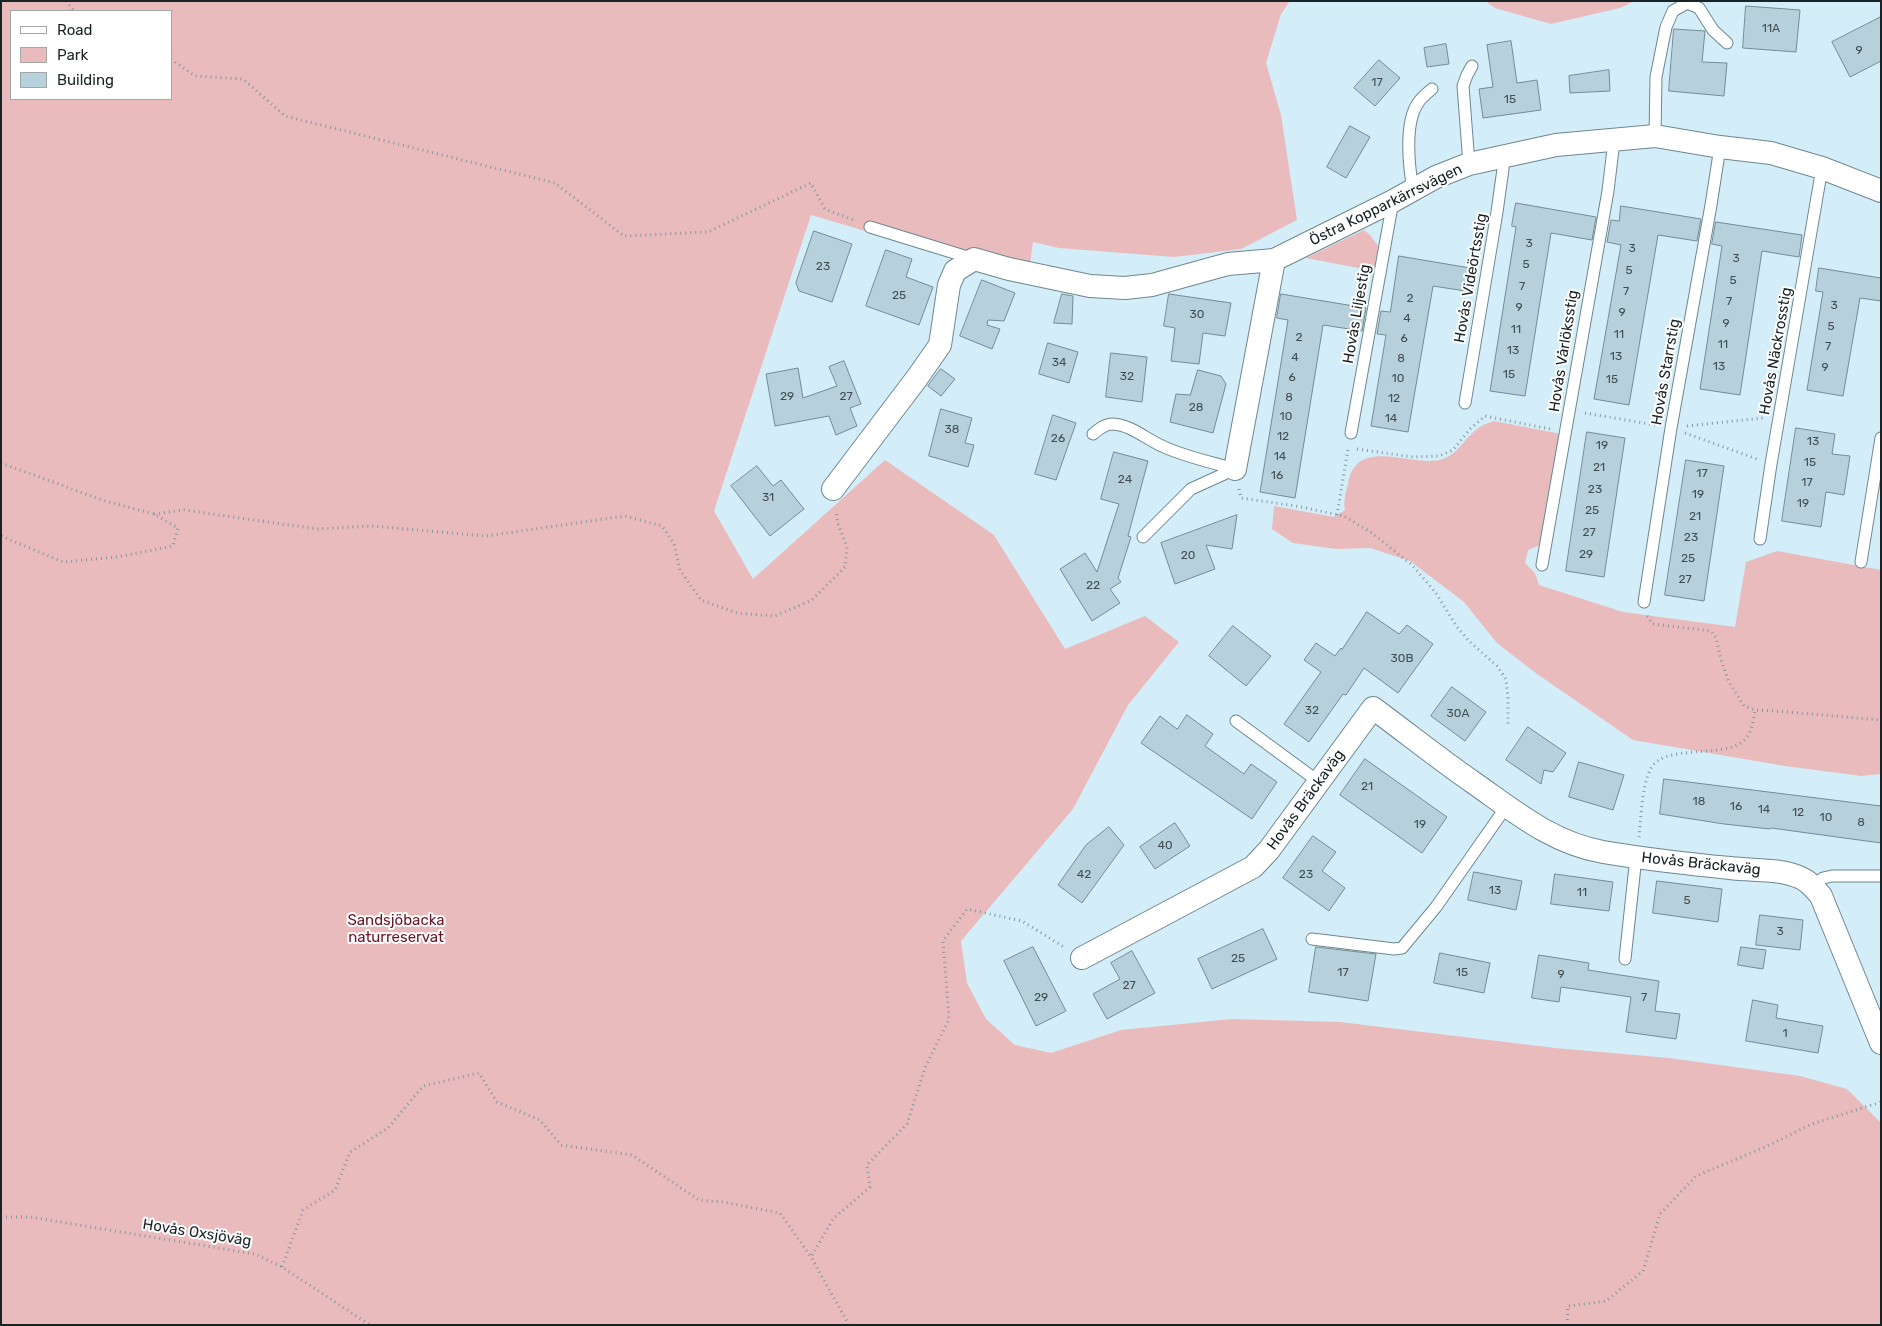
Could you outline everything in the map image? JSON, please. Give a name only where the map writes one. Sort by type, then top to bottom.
[{"type":"street","name":"Östra Kopparkärrsvägen","points":[[974,259],[1018,271],[1090,286],[1125,288],[1152,285],[1228,264],[1274,260],[1393,201],[1436,177],[1469,164],[1556,145],[1655,136],[1771,153],[1822,168],[1881,191]]},
{"type":"street","points":[[833,489],[918,378],[940,345],[949,285],[955,271],[974,259]]},
{"type":"street","points":[[1235,469],[1274,260]]},
{"type":"street","name":"Hovås Bräckaväg","points":[[1082,958],[1253,867],[1263,858],[1373,708],[1506,808],[1535,826],[1576,844],[1599,851],[1636,857],[1696,865],[1782,872],[1801,878],[1813,886]]},
{"type":"street","points":[[1813,886],[1821,896],[1881,1043]]},
{"type":"lane","points":[[1655,136],[1656,77],[1666,27],[1673,11],[1687,3],[1699,8],[1713,30],[1727,43]]},
{"type":"lane","points":[[1469,164],[1464,86],[1472,66]]},
{"type":"lane","points":[[1413,190],[1409,167],[1409,140],[1412,114],[1417,104],[1432,89]]},
{"type":"lane","name":"Hovås Vårlöksstig","points":[[1542,566],[1608,190],[1614,141]]},
{"type":"lane","name":"Hovås Starrstig","points":[[1644,602],[1720,147]]},
{"type":"lane","name":"Hovås Videörtsstig","points":[[1464,403],[1498,202],[1503,157]]},
{"type":"lane","name":"Hovås Näckrosstig","points":[[1760,539],[1822,168]]},
{"type":"lane","name":"Hovås Liljestig","points":[[1351,432],[1393,201]]},
{"type":"lane","points":[[870,227],[974,259]]},
{"type":"lane","points":[[1093,434],[1101,427],[1117,424],[1161,446],[1235,469]]},
{"type":"lane","points":[[1861,562],[1881,438]]},
{"type":"lane","points":[[1144,536],[1191,489],[1235,469]]},
{"type":"lane","points":[[1236,721],[1319,782]]},
{"type":"lane","points":[[1312,939],[1394,949],[1402,948],[1436,907],[1506,808]]},
{"type":"lane","points":[[1625,958],[1636,857]]},
{"type":"lane","points":[[1813,886],[1823,878],[1832,876],[1881,876]]},
{"type":"path","points":[[172,60],[195,76],[243,79],[284,116],[555,183],[624,236],[708,232],[811,182],[825,209],[870,227]]},
{"type":"path","points":[[1337,515],[1348,447],[1413,457],[1439,456],[1453,450],[1470,429],[1485,416],[1566,432]]},
{"type":"path","points":[[1672,428],[1780,416]]},
{"type":"path","points":[[1,463],[102,500],[154,514],[178,528],[173,546],[117,557],[63,562],[1,536]]},
{"type":"path","points":[[1235,469],[1241,498],[1337,515],[1353,520],[1416,569],[1436,593],[1457,628],[1469,642],[1497,666],[1506,680],[1508,724]]},
{"type":"path","points":[[154,514],[184,510],[317,528],[372,526],[486,536],[625,516],[662,526],[674,544],[680,570],[701,600],[737,613],[775,616],[812,600],[844,568],[848,547],[838,524],[833,489]]},
{"type":"path","points":[[1644,602],[1644,611],[1653,624],[1711,631],[1716,638],[1722,663],[1736,695],[1744,706],[1755,710],[1881,720]]},
{"type":"path","points":[[1636,857],[1644,794],[1652,766],[1670,756],[1731,747],[1742,743],[1749,735],[1755,710]]},
{"type":"path","points":[[811,1257],[833,1219],[870,1187],[867,1165],[907,1124],[926,1068],[949,1018],[943,941],[967,909],[1022,922],[1082,958]]},
{"type":"path","points":[[282,1267],[303,1210],[335,1190],[350,1152],[388,1128],[423,1086],[479,1073],[498,1102],[540,1120],[561,1145],[632,1156],[699,1200],[723,1202],[780,1213],[811,1257],[849,1325]]},
{"type":"path","points":[[1567,1325],[1568,1306],[1606,1301],[1643,1270],[1660,1214],[1696,1176],[1765,1147],[1812,1124],[1881,1102]]},
{"type":"path","name":"Hovås Oxsjöväg","points":[[1,1217],[30,1217],[255,1254],[282,1267],[370,1325]]},
{"type":"green space","name":"Sandsjöbacka naturreservat","points":[[1,1],[1290,1],[1281,14],[1266,63],[1281,115],[1297,220],[1241,249],[1174,257],[1059,248],[1033,242],[1028,279],[811,215],[714,511],[753,579],[885,460],[994,535],[1065,649],[1145,616],[1179,642],[1128,705],[1073,809],[961,941],[967,983],[986,1019],[1015,1045],[1051,1053],[1121,1030],[1232,1019],[1340,1022],[1555,1048],[1669,1058],[1800,1076],[1847,1089],[1881,1123],[1881,1325],[1,1325]]},
{"type":"green space","points":[[1485,1],[1635,1],[1620,8],[1551,24],[1495,8]]},
{"type":"green space","points":[[1364,230],[1378,246],[1374,271],[1306,258]]},
{"type":"green space","points":[[1494,421],[1561,434],[1540,545],[1528,550],[1525,563],[1535,573],[1539,585],[1623,612],[1735,627],[1746,562],[1777,551],[1881,570],[1881,774],[1861,776],[1785,766],[1633,740],[1537,674],[1497,643],[1464,602],[1410,561],[1370,548],[1336,549],[1293,543],[1272,529],[1274,506],[1334,517],[1345,510],[1344,503],[1353,469],[1362,460],[1387,456],[1431,461],[1443,459],[1457,450],[1477,429]]},
{"type":"building","points":[[1746,6],[1800,10],[1796,52],[1743,48]]},
{"type":"building","points":[[1881,17],[1881,61],[1850,77],[1832,42]]},
{"type":"building","points":[[1674,29],[1705,31],[1702,62],[1727,63],[1724,96],[1669,91]]},
{"type":"building","points":[[1511,41],[1517,83],[1537,80],[1541,110],[1483,118],[1479,89],[1493,87],[1487,45]]},
{"type":"building","points":[[1446,44],[1449,64],[1427,67],[1424,48]]},
{"type":"building","points":[[1379,60],[1400,78],[1375,106],[1354,88]]},
{"type":"building","points":[[1609,70],[1610,91],[1570,93],[1569,76]]},
{"type":"building","points":[[1350,126],[1370,137],[1346,178],[1327,167]]},
{"type":"building","points":[[1516,203],[1596,217],[1592,240],[1551,233],[1525,396],[1490,391],[1516,227],[1512,226]]},
{"type":"building","points":[[1621,206],[1701,219],[1697,241],[1658,235],[1629,405],[1594,399],[1621,245],[1607,242],[1611,220],[1619,221]]},
{"type":"building","points":[[1716,222],[1802,235],[1799,257],[1762,251],[1740,395],[1700,389],[1722,246],[1712,244]]},
{"type":"building","points":[[814,231],[852,244],[832,302],[799,291],[796,283]]},
{"type":"building","points":[[886,250],[912,259],[906,277],[933,287],[919,325],[866,306]]},
{"type":"building","points":[[1399,256],[1476,269],[1472,292],[1433,286],[1408,432],[1371,426],[1386,335],[1377,334],[1381,311],[1390,312]]},
{"type":"building","points":[[1819,268],[1881,278],[1881,301],[1860,298],[1843,396],[1807,390],[1823,292],[1816,291]]},
{"type":"building","points":[[982,280],[1015,293],[1004,321],[988,320],[987,325],[1000,329],[992,349],[960,336]]},
{"type":"building","points":[[1062,294],[1073,296],[1072,324],[1054,323]]},
{"type":"building","points":[[1169,294],[1231,303],[1225,336],[1203,333],[1199,364],[1171,361],[1175,328],[1164,326]]},
{"type":"building","points":[[1281,294],[1366,308],[1362,331],[1323,325],[1295,498],[1260,492],[1288,320],[1277,318]]},
{"type":"building","points":[[1048,343],[1078,352],[1069,383],[1039,374]]},
{"type":"building","points":[[1111,353],[1147,357],[1142,402],[1106,397]]},
{"type":"building","points":[[844,361],[861,404],[850,408],[857,426],[836,435],[829,416],[775,426],[766,374],[798,368],[803,398],[837,386],[829,367]]},
{"type":"building","points":[[941,369],[955,379],[941,396],[928,386]]},
{"type":"building","points":[[1198,370],[1221,376],[1226,384],[1213,433],[1170,422],[1176,394],[1190,395]]},
{"type":"building","points":[[941,409],[972,418],[965,443],[974,445],[968,467],[929,456]]},
{"type":"building","points":[[1053,415],[1076,423],[1056,480],[1035,474]]},
{"type":"building","points":[[1796,428],[1835,434],[1832,454],[1850,456],[1844,495],[1826,492],[1821,527],[1782,521]]},
{"type":"building","points":[[1587,432],[1625,438],[1604,577],[1566,571]]},
{"type":"building","points":[[1114,452],[1148,461],[1128,536],[1131,537],[1118,578],[1121,582],[1110,589],[1120,603],[1092,621],[1060,569],[1085,553],[1097,572],[1119,504],[1101,499]]},
{"type":"building","points":[[1686,460],[1724,466],[1704,601],[1665,595]]},
{"type":"building","points":[[757,466],[773,486],[781,480],[804,509],[770,536],[731,486]]},
{"type":"building","points":[[1237,515],[1232,549],[1206,545],[1215,569],[1175,584],[1161,543]]},
{"type":"building","points":[[1367,612],[1399,634],[1407,625],[1433,644],[1398,693],[1364,668],[1346,695],[1343,694],[1309,742],[1284,724],[1321,672],[1304,660],[1316,643],[1335,656],[1342,649]]},
{"type":"building","points":[[1233,626],[1271,656],[1246,686],[1209,656]]},
{"type":"building","points":[[1452,687],[1486,712],[1465,741],[1431,716]]},
{"type":"building","points":[[1187,715],[1213,734],[1205,746],[1244,774],[1251,764],[1277,782],[1252,819],[1141,743],[1160,716],[1177,729]]},
{"type":"building","points":[[1528,727],[1566,753],[1553,772],[1544,770],[1541,784],[1506,760]]},
{"type":"building","points":[[1365,759],[1447,817],[1422,853],[1340,795]]},
{"type":"building","points":[[1579,762],[1624,775],[1613,810],[1569,797]]},
{"type":"building","points":[[1664,779],[1881,806],[1881,843],[1771,828],[1724,824],[1660,814]]},
{"type":"building","points":[[1175,823],[1190,846],[1155,869],[1140,847]]},
{"type":"building","points":[[1109,827],[1124,845],[1082,903],[1058,885],[1086,845]]},
{"type":"building","points":[[1313,836],[1336,852],[1322,871],[1345,888],[1329,911],[1283,878]]},
{"type":"building","points":[[1474,872],[1522,881],[1516,910],[1468,900]]},
{"type":"building","points":[[1555,874],[1613,882],[1609,911],[1551,904]]},
{"type":"building","points":[[1657,881],[1722,889],[1718,922],[1653,913]]},
{"type":"building","points":[[1760,915],[1803,920],[1800,950],[1756,945]]},
{"type":"building","points":[[1263,929],[1277,959],[1212,989],[1198,959]]},
{"type":"building","points":[[1033,947],[1066,1011],[1036,1026],[1004,961]]},
{"type":"building","points":[[1316,947],[1376,954],[1368,1001],[1309,992]]},
{"type":"building","points":[[1741,947],[1766,950],[1763,969],[1738,965]]},
{"type":"building","points":[[1132,951],[1155,993],[1107,1019],[1093,994],[1120,979],[1111,963]]},
{"type":"building","points":[[1440,953],[1490,963],[1484,993],[1434,983]]},
{"type":"building","points":[[1539,955],[1589,963],[1588,970],[1659,981],[1655,1011],[1680,1014],[1676,1039],[1626,1032],[1631,997],[1561,987],[1559,1002],[1532,998]]},
{"type":"building","points":[[1753,1000],[1778,1005],[1776,1018],[1823,1026],[1818,1053],[1746,1041]]}]
